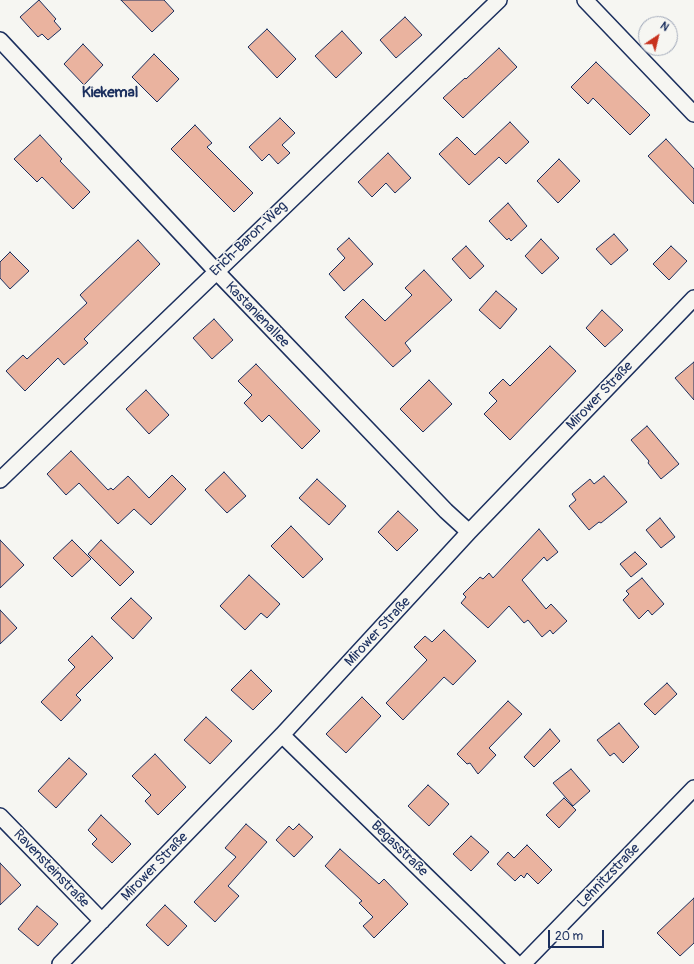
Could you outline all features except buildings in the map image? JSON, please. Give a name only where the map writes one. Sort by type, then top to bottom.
[{"type":"street","name":"Erich-Baron-Weg","points":[[0,480],[500,0]]},
{"type":"street","points":[[585,0],[694,114]]},
{"type":"street","name":"Kastanienallee","points":[[0,40],[216,271],[446,511],[470,532]]},
{"type":"street","name":"Mirower Straße","points":[[60,964],[282,735],[470,532],[694,298]]},
{"type":"street","name":"Begasstraße","points":[[282,735],[517,964]]},
{"type":"street","name":"Lehnitzstraße","points":[[523,964],[694,788]]},
{"type":"street","name":"Ravensteinstraße","points":[[0,816],[102,921]]},
{"type":"district","name":"Kiekemal","points":[[110,93]]}]
